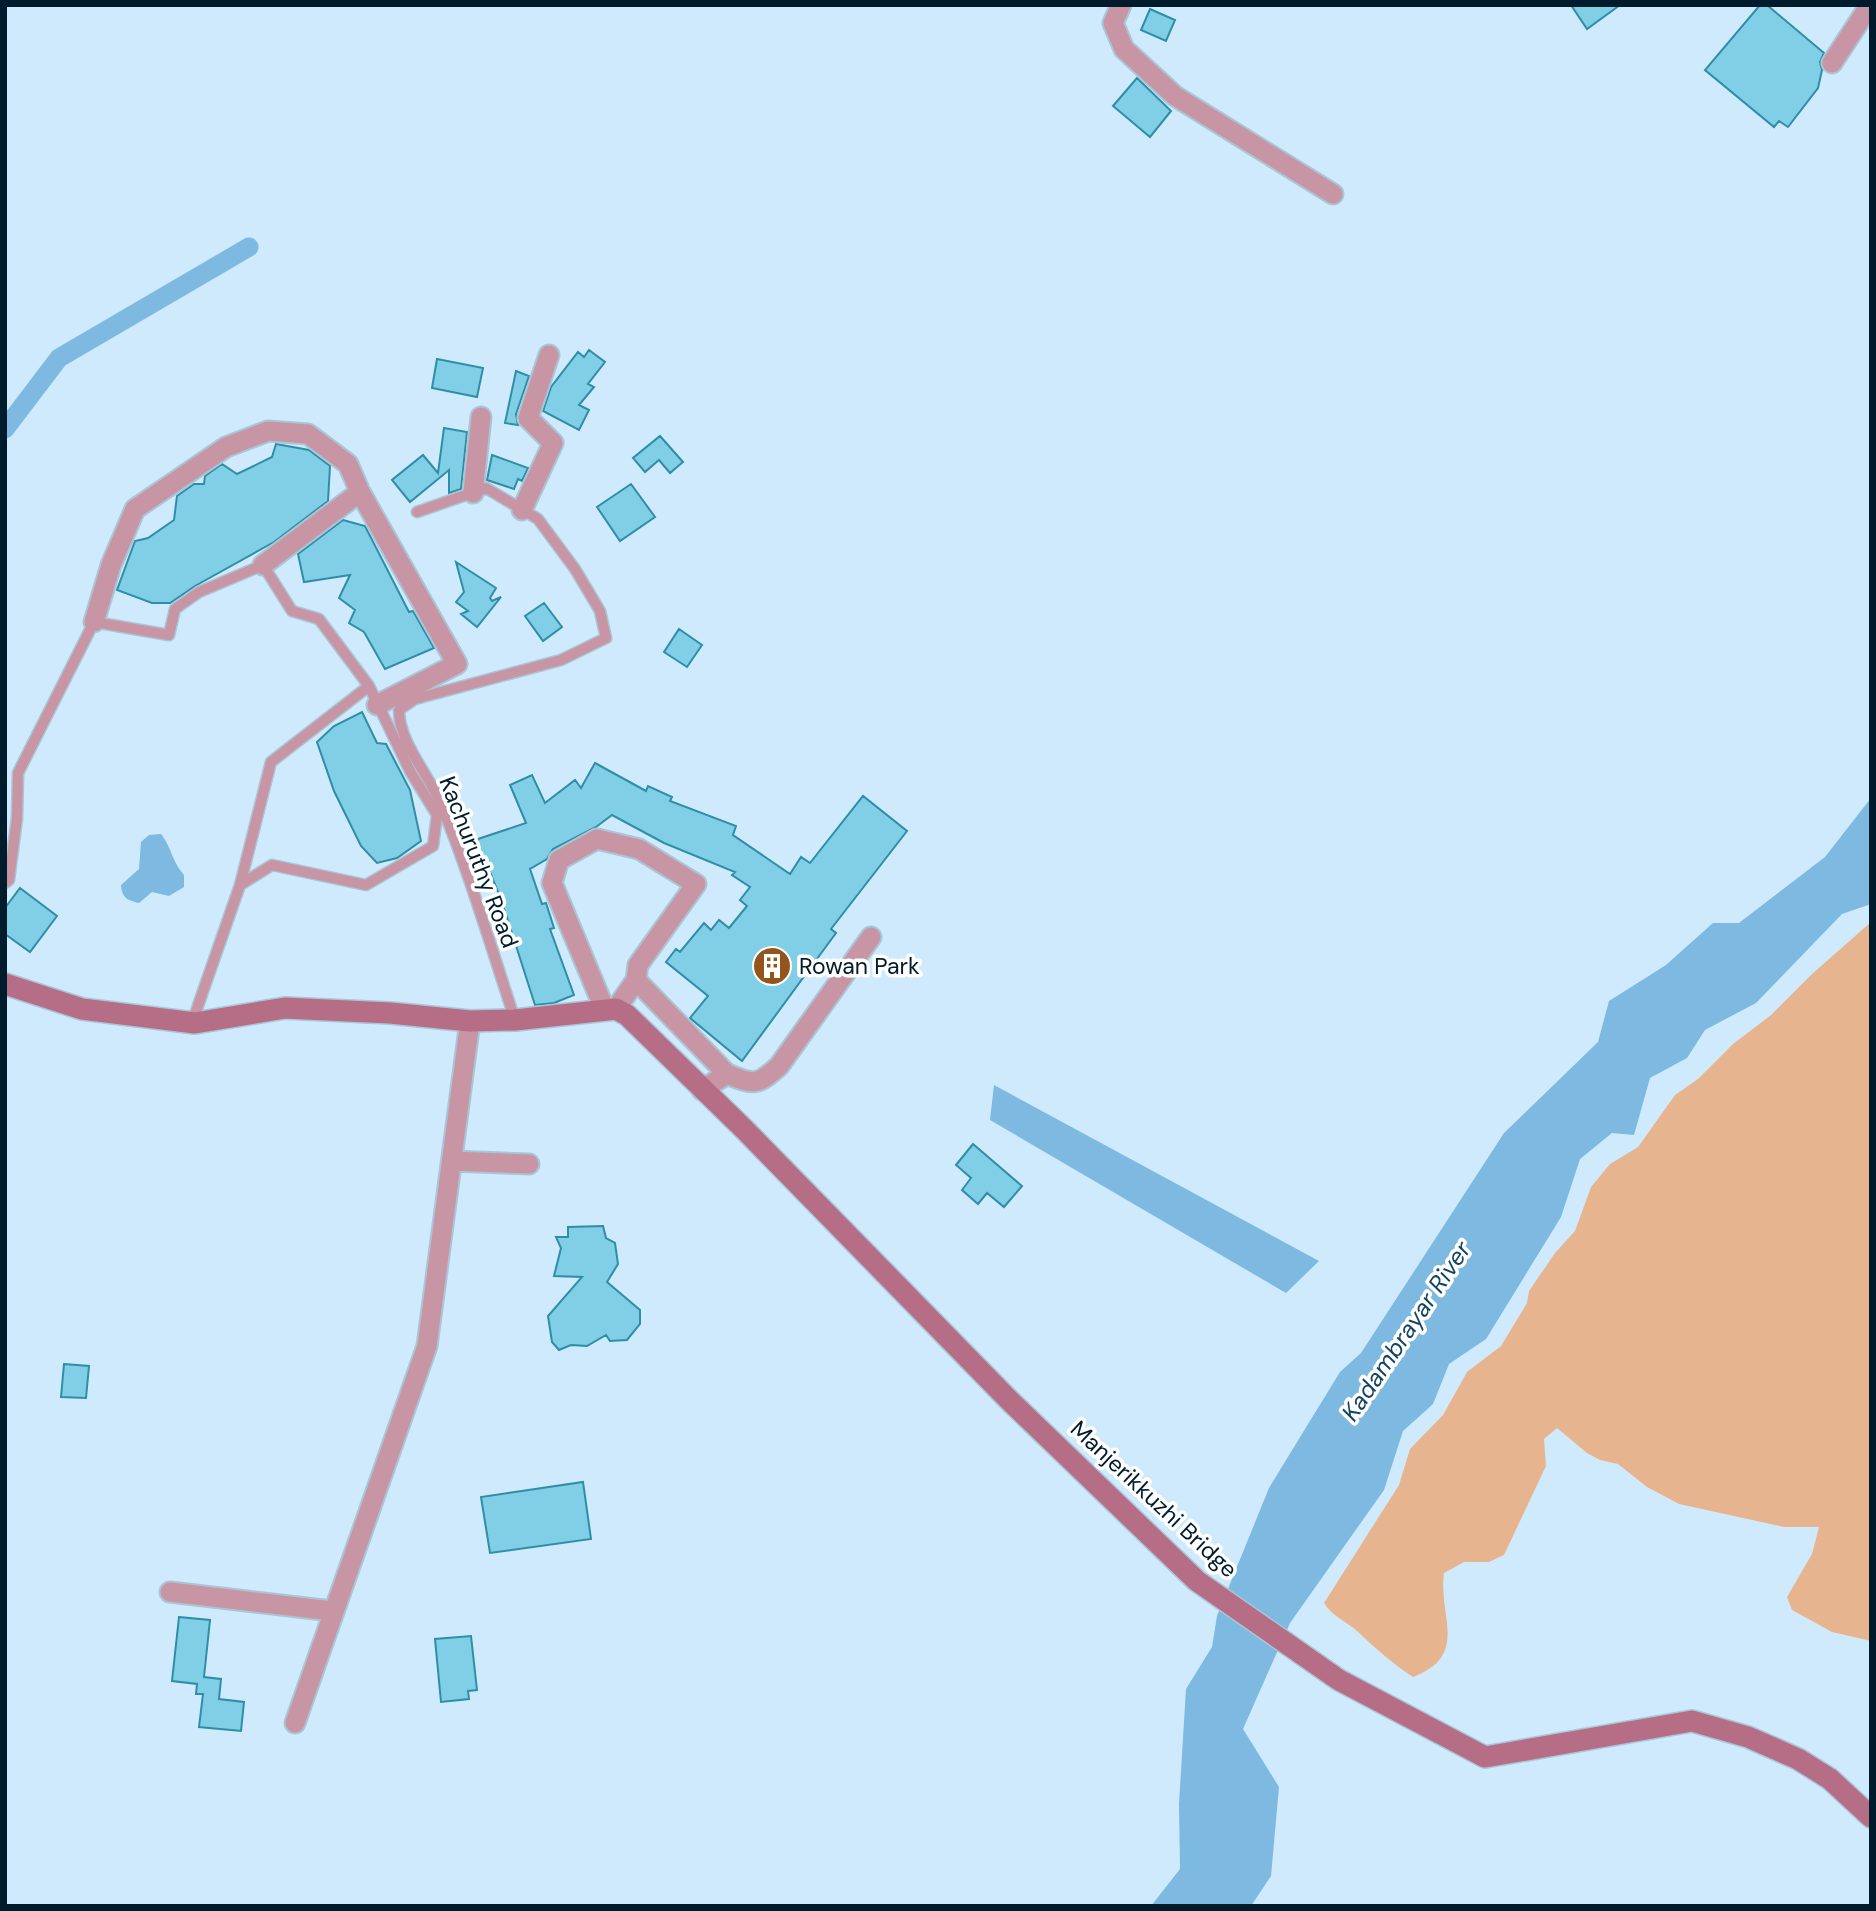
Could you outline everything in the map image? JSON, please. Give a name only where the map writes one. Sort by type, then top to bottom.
[{"type":"main road","points":[[5,984],[82,1009],[192,1023],[285,1008],[390,1013],[470,1021],[515,1020],[610,1008]]},
{"type":"main road","name":"Manjerikkuzhi Bridge","points":[[610,1008],[628,1015],[744,1129],[1009,1400],[1197,1581],[1339,1681],[1485,1757],[1692,1720],[1748,1737],[1798,1759],[1830,1779],[1871,1816]]},
{"type":"street","points":[[1121,5],[1113,23],[1124,49],[1175,96],[1334,194]]},
{"type":"street","points":[[1832,63],[1870,5]]},
{"type":"street","points":[[522,510],[553,443],[528,418],[549,355]]},
{"type":"street","points":[[473,493],[481,417]]},
{"type":"street","points":[[94,622],[111,565],[135,509],[226,447],[268,431],[309,433],[348,464],[360,492],[457,664],[377,705]]},
{"type":"street","points":[[263,565],[360,492]]},
{"type":"street","points":[[597,839],[639,849],[696,884],[639,964],[636,980],[610,1008],[551,883],[559,860],[597,839]]},
{"type":"street","points":[[636,980],[727,1074],[750,1083],[762,1081],[779,1066],[871,937]]},
{"type":"street","points":[[295,1723],[427,1346],[470,1021]]},
{"type":"street","points":[[702,1090],[727,1074]]},
{"type":"street","points":[[452,1161],[529,1164]]},
{"type":"street","points":[[170,1592],[332,1611]]},
{"type":"lane","name":"Kachuruthy Road","points":[[417,512],[486,488],[538,519],[575,569],[600,611],[606,638],[561,660],[415,699],[399,710],[399,727],[439,800],[461,857],[515,1020]]},
{"type":"lane","points":[[5,883],[9,880],[17,818],[18,773],[94,622],[169,635],[175,609],[183,603],[199,592],[263,565],[292,611],[319,619],[369,686],[437,815],[433,846],[366,885],[272,865],[240,886]]},
{"type":"lane","points":[[192,1023],[240,886],[271,762],[369,686]]},
{"type":"shaded area","points":[[1871,922],[1871,1641],[1832,1632],[1792,1610],[1787,1597],[1812,1554],[1819,1527],[1784,1527],[1679,1504],[1647,1487],[1618,1464],[1600,1460],[1587,1453],[1557,1428],[1544,1439],[1546,1466],[1504,1555],[1489,1562],[1464,1562],[1444,1573],[1448,1633],[1446,1646],[1441,1658],[1413,1677],[1384,1656],[1324,1603],[1399,1485],[1410,1449],[1443,1415],[1467,1372],[1501,1346],[1527,1303],[1529,1291],[1555,1253],[1575,1231],[1591,1187],[1610,1164],[1638,1147],[1675,1095],[1698,1079],[1733,1044],[1771,1015],[1812,974]]},
{"type":"water","name":"Kadambrayar River","points":[[1871,798],[1871,904],[1842,914],[1756,1003],[1705,1030],[1687,1058],[1650,1078],[1634,1135],[1612,1133],[1580,1159],[1561,1217],[1486,1339],[1449,1364],[1433,1404],[1403,1431],[1384,1490],[1290,1623],[1243,1729],[1279,1787],[1271,1876],[1251,1906],[1151,1906],[1180,1869],[1179,1804],[1186,1689],[1212,1647],[1217,1616],[1269,1488],[1340,1372],[1361,1353],[1504,1133],[1598,1042],[1609,1001],[1666,965],[1713,923],[1739,923],[1825,857]]},
{"type":"water","points":[[161,834],[184,875],[184,887],[169,896],[152,892],[139,903],[128,899],[124,896],[121,885],[139,869],[141,842],[149,835]]},
{"type":"water","points":[[994,1085],[1319,1261],[1286,1293],[990,1120]]},
{"type":"building","points":[[1571,5],[1620,5],[1587,29]]},
{"type":"building","points":[[1760,5],[1767,5],[1824,53],[1820,62],[1822,70],[1818,88],[1788,127],[1779,121],[1774,127],[1705,70]]},
{"type":"building","points":[[1150,9],[1175,20],[1166,41],[1141,30]]},
{"type":"building","points":[[1137,78],[1171,111],[1150,137],[1113,106]]},
{"type":"building","points":[[589,350],[605,362],[588,384],[594,387],[579,405],[589,410],[579,430],[543,411],[551,387],[578,352],[584,357]]},
{"type":"building","points":[[437,359],[483,368],[477,397],[432,388]]},
{"type":"building","points":[[516,371],[529,376],[516,414],[518,425],[505,423]]},
{"type":"building","points":[[444,428],[467,432],[461,489],[449,493],[449,470],[410,502],[392,480],[423,455],[438,473]]},
{"type":"building","points":[[660,436],[683,462],[670,473],[659,460],[645,472],[633,458]]},
{"type":"building","points":[[276,444],[309,450],[330,466],[328,501],[274,542],[170,603],[152,603],[117,590],[135,541],[148,538],[174,520],[177,496],[194,484],[204,484],[205,476],[222,464],[237,474],[272,457]]},
{"type":"building","points":[[492,455],[528,468],[522,481],[518,479],[514,489],[487,480]]},
{"type":"building","points":[[631,484],[655,517],[620,541],[597,507]]},
{"type":"building","points":[[343,520],[365,526],[409,612],[413,611],[434,648],[385,669],[364,632],[349,623],[355,610],[339,598],[350,575],[304,582],[298,554]]},
{"type":"building","points":[[456,562],[496,588],[490,598],[492,601],[501,597],[477,627],[461,614],[468,611],[456,602],[464,592]]},
{"type":"building","points":[[544,603],[562,627],[543,641],[525,616]]},
{"type":"building","points":[[679,629],[702,645],[687,667],[664,652]]},
{"type":"building","points":[[362,712],[377,743],[386,744],[410,790],[421,841],[397,858],[377,863],[361,846],[334,791],[317,742],[334,726]]},
{"type":"building","points":[[595,763],[646,791],[648,786],[672,797],[670,801],[736,826],[733,835],[790,874],[801,857],[810,863],[863,796],[907,831],[831,929],[836,933],[742,1061],[690,1018],[708,996],[666,962],[676,949],[680,952],[704,923],[711,930],[719,920],[729,928],[747,906],[740,900],[750,887],[732,875],[735,872],[664,843],[612,815],[596,827],[553,849],[547,859],[530,869],[542,904],[546,903],[554,928],[550,929],[574,995],[554,1003],[535,1005],[502,902],[488,867],[484,869],[475,840],[526,823],[510,785],[532,775],[545,803],[575,780],[581,788]]},
{"type":"building","points":[[20,888],[57,916],[30,952],[5,934],[5,908]]},
{"type":"building","points":[[973,1144],[1022,1186],[1004,1207],[987,1193],[978,1204],[962,1190],[971,1178],[956,1165]]},
{"type":"building","points":[[603,1226],[606,1238],[615,1243],[618,1264],[607,1282],[640,1310],[640,1324],[627,1340],[610,1341],[606,1335],[587,1346],[571,1345],[559,1350],[552,1342],[548,1316],[582,1277],[554,1276],[561,1248],[556,1237],[568,1237],[568,1227]]},
{"type":"building","points":[[64,1364],[89,1366],[86,1398],[61,1397]]},
{"type":"building","points":[[583,1482],[591,1539],[490,1553],[481,1497]]},
{"type":"building","points":[[179,1617],[210,1620],[204,1677],[221,1679],[219,1699],[244,1702],[241,1731],[199,1727],[203,1694],[196,1694],[197,1684],[172,1681]]},
{"type":"building","points":[[471,1636],[477,1690],[468,1691],[469,1699],[441,1702],[435,1639]]},
{"type":"waterway","points":[[5,429],[59,358],[249,247]]},
{"type":"place","name":"Rowan Park","points":[[772,966]]}]
